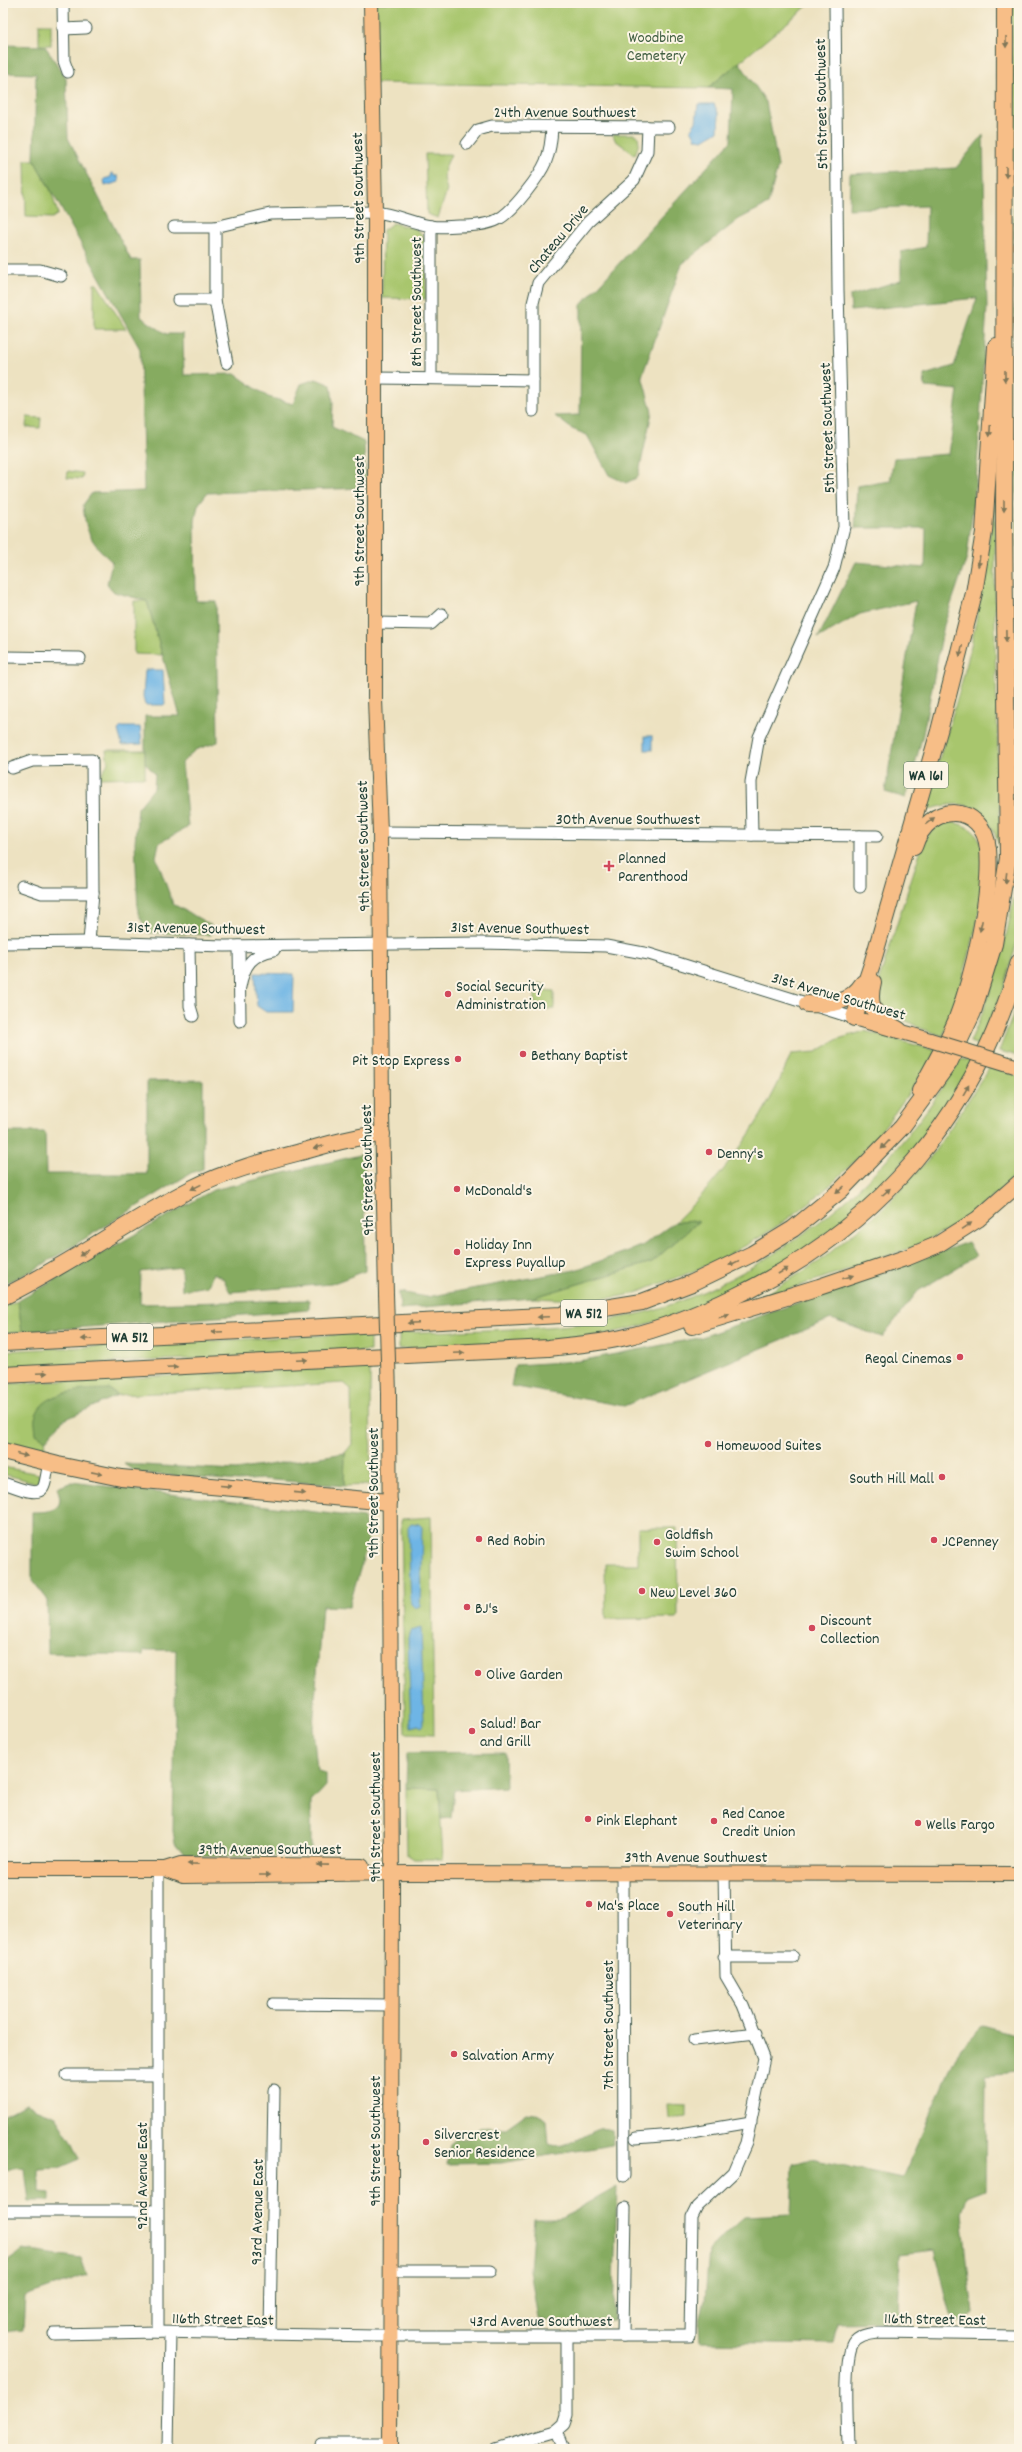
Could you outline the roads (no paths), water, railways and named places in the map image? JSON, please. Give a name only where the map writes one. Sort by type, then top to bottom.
[{"type":"highway","name":"WA 161","points":[[854,1018],[872,964],[949,695],[974,592],[984,532],[993,375],[1006,225],[1006,3]]},
{"type":"highway","name":"WA 512","points":[[3,1343],[561,1316],[642,1302],[692,1283],[752,1254],[793,1230],[841,1190],[902,1127],[949,1063],[973,1012],[994,944],[1008,858],[1004,527],[1006,225]]},
{"type":"highway","points":[[900,1030],[884,1022],[874,1010],[870,998],[874,978],[916,841],[925,824],[934,817],[945,814],[961,814],[981,826],[988,842],[989,869],[984,910],[966,990],[956,1021],[902,1127]]},
{"type":"highway","name":"WA 512","points":[[3,1375],[549,1348],[627,1337],[702,1313],[756,1287],[805,1258],[854,1221],[912,1166],[961,1098],[991,1043],[1019,962]]},
{"type":"highway","points":[[807,1004],[830,1005],[849,998],[861,986],[872,964]]},
{"type":"highway","points":[[3,1297],[68,1263],[172,1200],[211,1179],[315,1148],[362,1136],[382,1134]]},
{"type":"highway","points":[[549,1348],[564,1349],[613,1345],[669,1333],[819,1287],[908,1257],[953,1235],[978,1219],[1019,1183]]},
{"type":"highway","points":[[3,1451],[49,1465],[121,1478],[389,1502]]},
{"type":"main road","name":"9th Street Southwest","points":[[371,3],[375,212],[375,623],[380,832],[382,1134],[389,1394],[392,1873],[390,2447]]},
{"type":"main road","name":"31st Avenue Southwest","points":[[854,1018],[900,1030],[1017,1067]]},
{"type":"main road","name":"39th Avenue Southwest","points":[[3,1869],[162,1869],[183,1876],[365,1875],[374,1873],[1019,1874]]},
{"type":"street","points":[[63,3],[64,61],[68,72]]},
{"type":"street","name":"5th Street Southwest","points":[[752,835],[751,782],[759,737],[834,568],[844,527],[838,290],[835,3]]},
{"type":"street","points":[[63,28],[86,28]]},
{"type":"street","name":"24th Avenue Southwest","points":[[467,144],[474,134],[488,126],[669,127]]},
{"type":"street","points":[[174,227],[215,227],[270,214],[375,212],[390,213],[431,226],[484,225],[506,216],[546,165],[550,148],[552,126]]},
{"type":"street","name":"Chateau Drive","points":[[533,411],[533,303],[538,283],[588,222],[634,180],[647,151],[648,127]]},
{"type":"street","name":"8th Street Southwest","points":[[431,226],[431,378]]},
{"type":"street","points":[[215,227],[214,300],[227,363]]},
{"type":"street","points":[[3,270],[40,270],[61,276]]},
{"type":"street","points":[[178,300],[214,300]]},
{"type":"street","points":[[375,378],[533,380]]},
{"type":"street","points":[[375,623],[431,624],[442,614]]},
{"type":"street","points":[[3,657],[80,658]]},
{"type":"street","points":[[12,768],[32,761],[92,760],[93,893],[89,942]]},
{"type":"street","name":"30th Avenue Southwest","points":[[380,832],[877,836]]},
{"type":"street","points":[[860,836],[860,887]]},
{"type":"street","points":[[22,886],[42,893],[93,893]]},
{"type":"street","name":"31st Avenue Southwest","points":[[3,943],[89,942],[239,946],[540,943],[613,947],[648,954],[854,1018]]},
{"type":"street","points":[[189,945],[190,1006],[193,1016]]},
{"type":"street","points":[[240,987],[246,965],[254,957],[268,951],[296,945]]},
{"type":"street","points":[[239,946],[240,1020]]},
{"type":"street","points":[[3,1483],[31,1492],[38,1491],[44,1487],[49,1465]]},
{"type":"street","name":"92nd Avenue East","points":[[158,2332],[157,2019],[162,1869]]},
{"type":"street","name":"7th Street Southwest","points":[[622,1873],[624,2176]]},
{"type":"street","points":[[636,2138],[674,2135],[751,2122],[764,2058],[756,2033],[743,2005],[726,1976],[724,1957],[724,1873]]},
{"type":"street","points":[[724,1957],[793,1957]]},
{"type":"street","points":[[273,2004],[392,2005]]},
{"type":"street","points":[[694,2040],[756,2033]]},
{"type":"street","points":[[67,2075],[157,2075]]},
{"type":"street","name":"93rd Avenue East","points":[[270,2334],[274,2090]]},
{"type":"street","name":"43rd Avenue Southwest","points":[[391,2336],[690,2336],[692,2217],[697,2207],[733,2173],[746,2143],[751,2122]]},
{"type":"street","points":[[623,2336],[625,2208]]},
{"type":"street","points":[[3,2211],[157,2211]]},
{"type":"street","points":[[391,2271],[491,2271]]},
{"type":"street","name":"116th Street East","points":[[54,2334],[158,2332],[391,2336]]},
{"type":"street","points":[[168,2449],[170,2333]]},
{"type":"street","name":"116th Street East","points":[[848,2449],[848,2364],[853,2344],[861,2337],[874,2334],[1019,2335]]},
{"type":"street","points":[[495,2449],[556,2431],[564,2424],[567,2415],[567,2336]]},
{"type":"street","points":[[556,2431],[563,2449]]},
{"type":"street","points":[[321,2444],[390,2447]]},
{"type":"water","points":[[698,104],[714,104],[719,115],[718,131],[703,140],[696,139],[691,129],[696,122]]},
{"type":"water","points":[[111,173],[113,173],[114,176],[118,176],[119,182],[105,186],[104,179],[111,177]]},
{"type":"water","points":[[145,670],[163,670],[165,705],[145,705],[143,697]]},
{"type":"water","points":[[121,727],[140,727],[142,744],[122,745],[118,730]]},
{"type":"water","points":[[645,736],[652,736],[652,750],[645,750]]},
{"type":"water","points":[[255,973],[294,974],[293,1012],[266,1012],[257,1006]]},
{"type":"water","points":[[411,1523],[419,1524],[422,1527],[420,1606],[415,1608],[411,1604],[408,1527]]},
{"type":"water","points":[[421,1628],[424,1724],[422,1727],[418,1725],[411,1727],[408,1642],[411,1631]]},
{"type":"water","points":[[697,1903],[704,1905],[704,1911],[700,1911],[697,1915],[693,1911],[689,1911],[689,1906]]},
{"type":"place","name":"Planned Parenthood","points":[[609,866]]},
{"type":"place","name":"Social Security Administration","points":[[448,994]]},
{"type":"place","name":"Bethany Baptist","points":[[523,1054]]},
{"type":"place","name":"Pit Stop Express","points":[[458,1059]]},
{"type":"place","name":"Denny's","points":[[709,1152]]},
{"type":"place","name":"McDonald's","points":[[457,1189]]},
{"type":"place","name":"Holiday Inn Express Puyallup","points":[[457,1252]]},
{"type":"place","name":"Regal Cinemas","points":[[960,1357]]},
{"type":"place","name":"Homewood Suites","points":[[708,1444]]},
{"type":"place","name":"South Hill Mall","points":[[942,1477]]},
{"type":"place","name":"Red Robin","points":[[479,1539]]},
{"type":"place","name":"JCPenney","points":[[934,1540]]},
{"type":"place","name":"Goldfish Swim School","points":[[657,1542]]},
{"type":"place","name":"New Level 360","points":[[642,1591]]},
{"type":"place","name":"BJ's","points":[[467,1607]]},
{"type":"place","name":"Discount Collection","points":[[812,1628]]},
{"type":"place","name":"Olive Garden","points":[[478,1673]]},
{"type":"place","name":"Salud! Bar and Grill","points":[[472,1731]]},
{"type":"place","name":"Pink Elephant","points":[[588,1819]]},
{"type":"place","name":"Red Canoe Credit Union","points":[[714,1821]]},
{"type":"place","name":"Wells Fargo","points":[[918,1823]]},
{"type":"place","name":"Ma's Place","points":[[589,1904]]},
{"type":"place","name":"South Hill Veterinary","points":[[670,1914]]},
{"type":"place","name":"Salvation Army","points":[[454,2054]]},
{"type":"place","name":"Silvercrest Senior Residence","points":[[426,2142]]},
{"type":"park label","name":"Woodbine Cemetery","points":[[656,45]]}]
